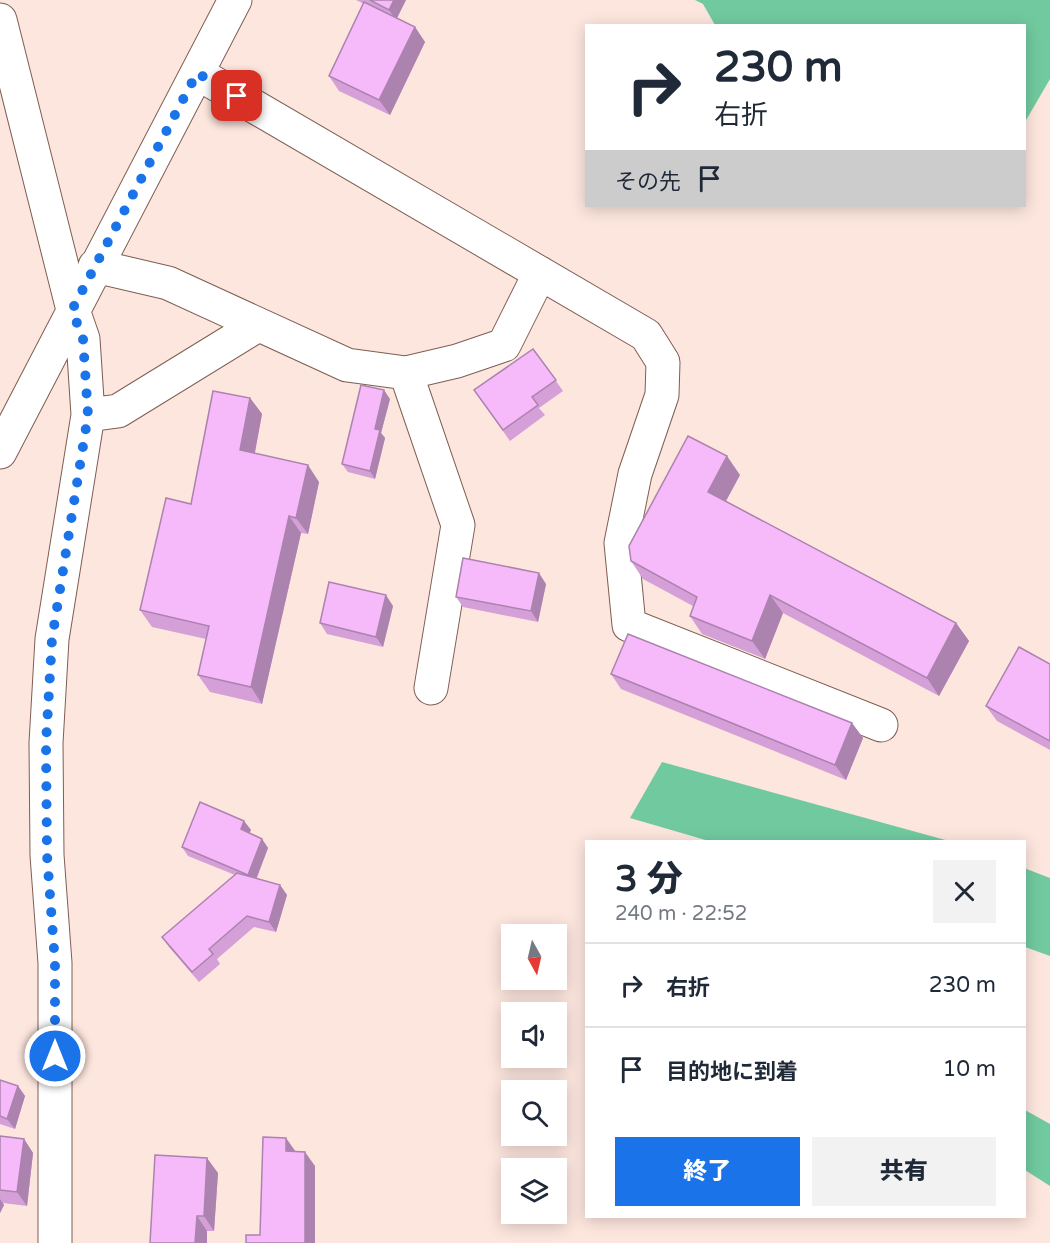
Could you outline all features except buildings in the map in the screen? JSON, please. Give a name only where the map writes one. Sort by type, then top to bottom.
[{"type":"street","points":[[0,452],[235,0]]},
{"type":"street","points":[[0,20],[72,310],[83,339],[88,415],[52,639],[46,743],[47,855],[55,963],[55,1243]]},
{"type":"street","points":[[197,73],[646,335],[663,362],[662,395],[635,474],[621,543],[629,626],[881,725]]},
{"type":"street","points":[[95,266],[168,283],[347,365],[406,373],[457,362],[504,345],[540,273]]},
{"type":"street","points":[[88,415],[118,411],[258,325]]},
{"type":"street","points":[[406,373],[458,525],[431,688]]},
{"type":"green space","points":[[695,0],[1050,0],[1050,79],[1026,120],[1026,24],[714,24],[703,4]]},
{"type":"green space","points":[[662,762],[945,840],[706,840],[630,818]]},
{"type":"green space","points":[[1026,869],[1050,878],[1050,956],[1026,947]]},
{"type":"green space","points":[[1026,1111],[1050,1124],[1050,1186],[1026,1171]]},
{"type":"route","points":[[55,1056],[55,963],[47,855],[46,743],[52,639],[88,415],[83,339],[72,310],[197,73],[237,96]]}]
